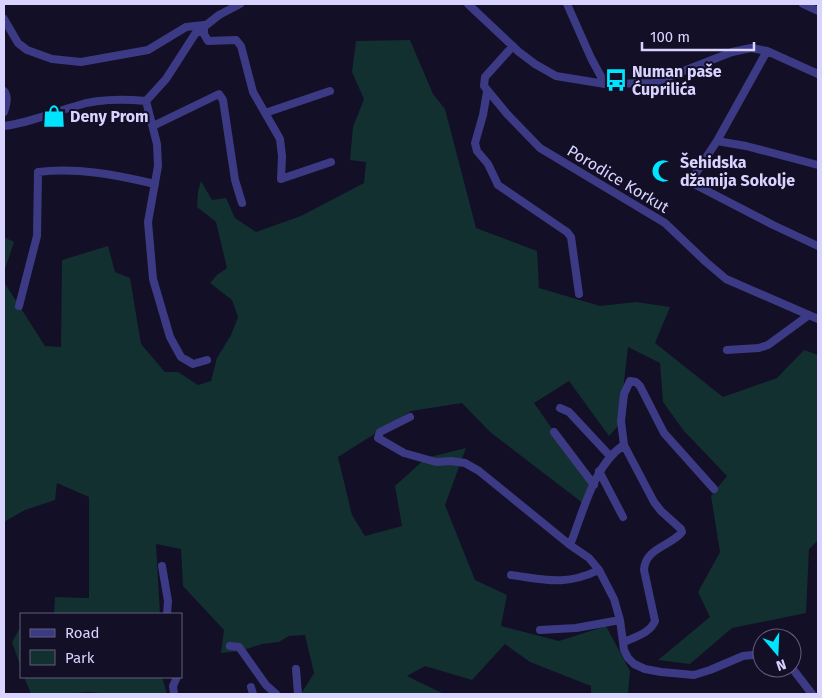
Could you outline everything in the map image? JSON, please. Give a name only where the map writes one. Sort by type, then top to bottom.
[{"type":"street","points":[[146,101],[166,79],[204,25],[240,4]]},
{"type":"street","points":[[468,4],[512,46],[535,64],[556,76],[605,84],[653,83],[732,52],[751,48],[767,52],[818,74]]},
{"type":"street","points":[[567,4],[605,84]]},
{"type":"street","points":[[803,4],[818,11]]},
{"type":"street","points":[[4,19],[18,42],[27,50],[52,59],[81,62],[148,50],[186,27],[204,25]]},
{"type":"street","points":[[204,25],[206,40],[236,40],[241,46],[253,92],[282,145],[281,179],[330,162]]},
{"type":"street","points":[[512,46],[486,77],[484,86],[487,92],[475,147],[488,164],[498,185],[567,232],[571,237],[579,294]]},
{"type":"street","points":[[767,52],[716,142],[690,182],[818,246]]},
{"type":"street","points":[[4,91],[7,100],[4,112]]},
{"type":"street","points":[[265,114],[330,92]]},
{"type":"street","name":"Porodice Korkut","points":[[487,92],[540,148],[665,223],[726,279],[818,319]]},
{"type":"street","points":[[153,126],[219,94],[223,100],[235,180],[242,203]]},
{"type":"street","points":[[4,126],[20,124],[78,105],[125,99],[146,101]]},
{"type":"street","points":[[146,101],[157,144],[158,166],[148,222],[153,279],[170,337],[181,357],[193,364],[207,360]]},
{"type":"street","points":[[716,142],[746,146],[818,164]]},
{"type":"street","points":[[19,306],[37,236],[38,172],[56,170],[85,171],[132,178],[156,184]]},
{"type":"street","points":[[727,350],[759,348],[768,345],[809,315]]},
{"type":"street","points":[[624,642],[644,633],[654,625],[655,621],[645,564],[651,554],[682,532],[682,529],[661,511],[654,502],[624,445],[621,421],[624,394],[630,382],[633,381],[640,386],[664,433],[714,489]]},
{"type":"street","points":[[560,408],[569,412],[610,456]]},
{"type":"street","points":[[410,416],[380,432],[378,438],[404,453],[436,462],[465,463],[479,471],[570,545],[589,558],[599,570],[614,599],[620,620],[624,650],[634,664],[645,669],[676,674],[702,673],[743,656],[752,655]]},
{"type":"street","points":[[554,432],[594,484]]},
{"type":"street","points":[[570,545],[599,471],[610,456],[624,445]]},
{"type":"street","points":[[599,471],[623,518]]},
{"type":"street","points":[[162,566],[168,602],[167,613]]},
{"type":"street","points":[[511,575],[555,582],[583,578],[599,570]]},
{"type":"street","points":[[540,630],[576,628],[620,620]]},
{"type":"street","points":[[230,646],[239,647],[266,685],[276,694]]},
{"type":"street","points":[[296,668],[298,694]]},
{"type":"street","points":[[174,694],[177,678]]},
{"type":"street","points":[[800,678],[812,694],[818,694]]},
{"type":"green space","points":[[410,40],[433,94],[445,109],[476,228],[537,251],[539,288],[600,306],[636,302],[670,307],[655,343],[723,397],[777,378],[804,350],[818,355],[818,540],[809,549],[806,613],[732,628],[690,664],[658,660],[710,617],[698,592],[720,552],[711,496],[727,476],[684,431],[663,402],[660,363],[628,347],[619,425],[609,436],[569,381],[534,403],[591,484],[584,504],[490,432],[462,403],[411,411],[338,457],[352,515],[365,536],[402,526],[395,486],[426,458],[466,448],[445,505],[475,580],[507,595],[501,626],[559,641],[606,626],[630,671],[628,694],[591,694],[591,686],[530,662],[505,644],[472,680],[425,666],[407,676],[444,694],[301,694],[314,673],[305,635],[289,636],[279,642],[262,644],[240,651],[221,653],[224,630],[183,586],[181,549],[156,544],[160,613],[54,613],[55,597],[89,598],[89,497],[57,483],[55,500],[25,510],[4,522],[4,282],[45,346],[61,347],[62,260],[108,246],[115,272],[130,278],[141,344],[165,372],[178,372],[198,385],[211,381],[217,358],[231,335],[238,317],[232,300],[210,283],[227,268],[216,222],[197,207],[201,181],[212,200],[226,198],[235,218],[256,232],[301,216],[364,183],[366,162],[350,160],[353,127],[364,99],[352,72],[356,41]]},
{"type":"green space","points":[[4,237],[14,242],[4,272]]},
{"type":"green space","points":[[20,628],[20,665],[12,642]]},
{"type":"green space","points":[[24,678],[162,678],[167,694],[88,692],[31,694]]},
{"type":"place","name":"Numan paše Ćuprilića","points":[[616,80]]},
{"type":"place","name":"Deny Prom","points":[[54,116]]},
{"type":"place","name":"Šehidska džamija Sokolje","points":[[663,171]]}]
